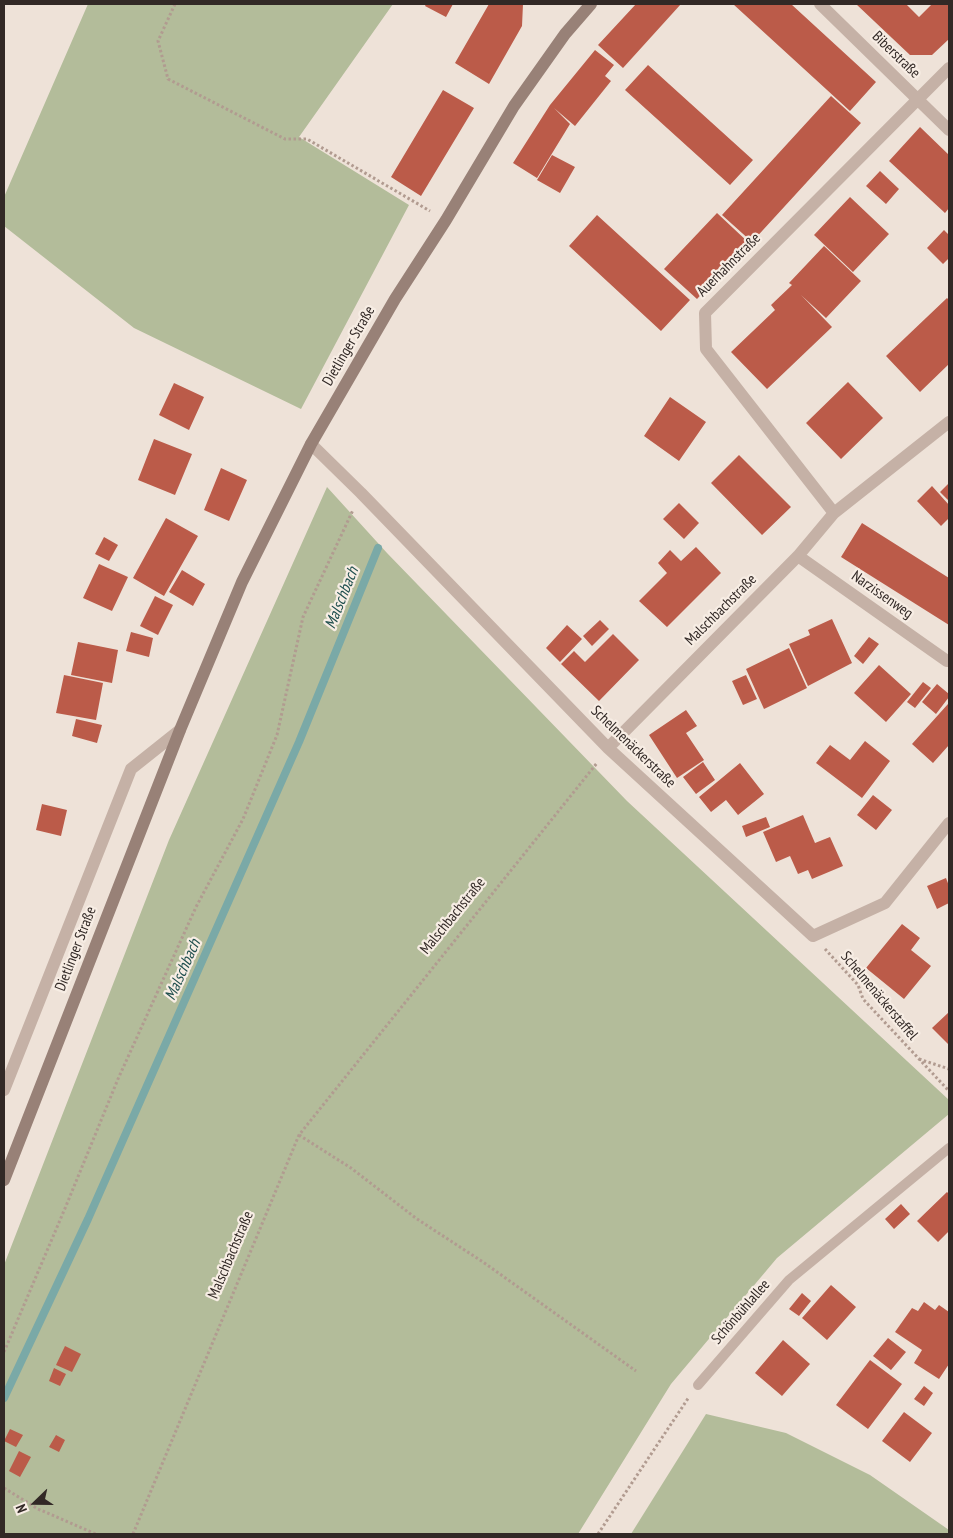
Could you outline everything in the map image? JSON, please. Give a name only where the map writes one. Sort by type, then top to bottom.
[{"type":"main road","name":"Dietlinger Straße","points":[[4,1180],[180,730],[242,582],[311,444],[395,299],[446,220],[514,106],[565,34],[591,4]]},
{"type":"street","name":"Biberstraße","points":[[820,4],[949,130]]},
{"type":"street","name":"Auerhahnstraße","points":[[834,513],[706,349],[705,313],[949,68]]},
{"type":"street","name":"Malschbachstraße","points":[[608,748],[798,556],[834,513],[949,422]]},
{"type":"street","name":"Schelmenäckerstraße","points":[[311,444],[608,748],[813,936]]},
{"type":"street","name":"Narzissenweg","points":[[798,556],[947,661]]},
{"type":"street","name":"Dietlinger Straße","points":[[4,1090],[131,769],[180,730]]},
{"type":"street","points":[[813,936],[885,903],[949,823]]},
{"type":"lane","name":"Schönbühlallee","points":[[698,1385],[789,1280],[949,1148]]},
{"type":"path","points":[[175,4],[158,41],[168,79],[285,139],[307,138],[446,220]]},
{"type":"path","points":[[4,1352],[118,1079],[196,908],[243,819],[277,735],[303,617],[361,494]]},
{"type":"path","name":"Malschbachstraße","points":[[133,1534],[299,1135],[608,748]]},
{"type":"path","name":"Schelmenäckerstaffel","points":[[813,936],[858,985],[864,1000],[949,1091]]},
{"type":"path","points":[[918,1059],[949,1069]]},
{"type":"path","points":[[299,1135],[351,1168],[417,1218],[483,1262],[636,1371]]},
{"type":"path","points":[[598,1534],[698,1385]]},
{"type":"path","points":[[4,1488],[38,1509],[96,1534]]},
{"type":"green space","points":[[88,4],[393,4],[299,137],[409,205],[301,409],[134,328],[4,226],[4,197]]},
{"type":"green space","points":[[327,487],[387,553],[627,801],[949,1100],[949,1114],[777,1258],[671,1384],[578,1534],[4,1534],[4,1265],[169,840]]},
{"type":"green space","points":[[706,1414],[786,1433],[870,1475],[949,1530],[949,1534],[631,1534]]},
{"type":"building","points":[[426,4],[453,4],[446,17],[425,6]]},
{"type":"building","points":[[489,4],[523,4],[522,26],[489,84],[455,63]]},
{"type":"building","points":[[636,4],[681,4],[623,68],[598,45]]},
{"type":"building","points":[[733,4],[791,4],[876,82],[850,111]]},
{"type":"building","points":[[856,4],[906,4],[919,17],[932,4],[949,4],[949,39],[932,55],[910,55]]},
{"type":"building","points":[[595,50],[614,65],[605,76],[611,81],[575,126],[554,108],[570,124],[537,178],[513,163],[550,105]]},
{"type":"building","points":[[648,65],[753,160],[730,185],[625,90]]},
{"type":"building","points":[[443,90],[474,108],[421,196],[391,177]]},
{"type":"building","points":[[831,96],[861,123],[752,242],[722,215]]},
{"type":"building","points":[[920,127],[949,155],[949,208],[945,213],[889,161]]},
{"type":"building","points":[[552,155],[575,167],[560,193],[537,180]]},
{"type":"building","points":[[880,171],[899,189],[886,204],[866,186]]},
{"type":"building","points":[[850,197],[889,234],[853,272],[814,235]]},
{"type":"building","points":[[717,213],[749,243],[697,299],[664,269]]},
{"type":"building","points":[[597,215],[690,300],[661,331],[569,246]]},
{"type":"building","points":[[944,230],[949,235],[949,258],[943,264],[927,248]]},
{"type":"building","points":[[824,246],[861,281],[826,318],[801,295],[832,327],[767,389],[731,352],[775,310],[771,305],[792,285],[789,283]]},
{"type":"building","points":[[947,298],[949,300],[949,364],[920,392],[886,356]]},
{"type":"building","points":[[848,382],[883,418],[841,459],[806,423]]},
{"type":"building","points":[[174,383],[204,397],[189,430],[159,415]]},
{"type":"building","points":[[670,397],[706,422],[679,461],[644,436]]},
{"type":"building","points":[[154,439],[192,454],[175,495],[138,480]]},
{"type":"building","points":[[739,455],[791,507],[762,535],[711,483]]},
{"type":"building","points":[[221,468],[247,480],[229,521],[204,510]]},
{"type":"building","points":[[949,483],[949,501],[940,492]]},
{"type":"building","points":[[932,486],[949,505],[949,518],[941,526],[917,501]]},
{"type":"building","points":[[679,503],[699,523],[684,539],[663,519]]},
{"type":"building","points":[[166,518],[198,536],[164,596],[133,578]]},
{"type":"building","points":[[862,523],[949,578],[949,625],[841,557]]},
{"type":"building","points":[[104,537],[118,545],[109,561],[95,554]]},
{"type":"building","points":[[696,547],[721,573],[667,627],[639,601],[667,573],[658,563],[670,550],[681,561]]},
{"type":"building","points":[[99,564],[128,577],[112,611],[83,598]]},
{"type":"building","points":[[182,570],[205,584],[193,606],[169,592]]},
{"type":"building","points":[[155,596],[173,605],[158,635],[140,626]]},
{"type":"building","points":[[832,619],[852,663],[808,686],[789,644],[810,635],[808,630]]},
{"type":"building","points":[[600,620],[609,629],[592,646],[583,636]]},
{"type":"building","points":[[567,625],[582,639],[560,662],[546,648]]},
{"type":"building","points":[[131,632],[153,638],[149,657],[126,651]]},
{"type":"building","points":[[613,634],[639,660],[599,701],[561,664],[574,651],[585,662]]},
{"type":"building","points":[[869,637],[879,644],[863,664],[854,656]]},
{"type":"building","points":[[78,642],[118,650],[112,683],[71,675]]},
{"type":"building","points":[[789,648],[807,688],[764,709],[746,669]]},
{"type":"building","points":[[879,665],[911,694],[886,722],[854,693]]},
{"type":"building","points":[[64,675],[103,683],[96,720],[56,713]]},
{"type":"building","points":[[746,675],[757,699],[743,705],[732,681]]},
{"type":"building","points":[[923,682],[931,688],[915,708],[907,702]]},
{"type":"building","points":[[937,684],[949,694],[949,697],[936,714],[922,702]]},
{"type":"building","points":[[948,704],[949,745],[933,763],[912,744]]},
{"type":"building","points":[[686,710],[697,726],[686,733],[704,760],[677,778],[649,735]]},
{"type":"building","points":[[76,719],[102,725],[97,743],[72,736]]},
{"type":"building","points":[[865,741],[890,761],[862,798],[816,763],[830,745],[850,760]]},
{"type":"building","points":[[703,762],[715,780],[696,794],[683,777]]},
{"type":"building","points":[[740,763],[764,794],[738,815],[726,800],[711,812],[699,797]]},
{"type":"building","points":[[873,795],[892,810],[876,830],[857,815]]},
{"type":"building","points":[[42,804],[67,810],[61,836],[36,830]]},
{"type":"building","points":[[803,815],[815,843],[830,837],[843,866],[812,879],[808,870],[798,874],[790,856],[776,862],[763,832]]},
{"type":"building","points":[[766,817],[770,827],[746,837],[742,826]]},
{"type":"building","points":[[946,878],[949,886],[949,903],[937,909],[927,886]]},
{"type":"building","points":[[902,924],[920,938],[911,950],[931,966],[904,999],[866,968]]},
{"type":"building","points":[[949,1012],[949,1045],[932,1028]]},
{"type":"building","points":[[947,1192],[949,1194],[949,1231],[938,1242],[917,1221]]},
{"type":"building","points":[[901,1204],[910,1214],[894,1229],[885,1219]]},
{"type":"building","points":[[831,1285],[856,1307],[827,1340],[802,1318]]},
{"type":"building","points":[[802,1293],[811,1301],[799,1316],[789,1309]]},
{"type":"building","points":[[924,1302],[935,1310],[939,1305],[949,1312],[949,1364],[939,1379],[914,1363],[922,1350],[895,1332],[912,1308],[918,1311]]},
{"type":"building","points":[[888,1338],[906,1352],[891,1370],[873,1356]]},
{"type":"building","points":[[783,1340],[810,1364],[782,1396],[755,1373]]},
{"type":"building","points":[[65,1346],[81,1354],[72,1372],[56,1365]]},
{"type":"building","points":[[870,1360],[902,1384],[868,1429],[836,1405]]},
{"type":"building","points":[[54,1368],[66,1374],[60,1386],[49,1381]]},
{"type":"building","points":[[924,1386],[933,1393],[924,1406],[914,1399]]},
{"type":"building","points":[[904,1412],[932,1433],[910,1462],[882,1441]]},
{"type":"building","points":[[10,1429],[23,1435],[16,1447],[4,1441]]},
{"type":"building","points":[[56,1435],[65,1440],[59,1452],[49,1447]]},
{"type":"building","points":[[19,1451],[31,1457],[20,1477],[9,1471]]},
{"type":"waterway","name":"Malschbach","points":[[4,1398],[88,1219],[299,742],[378,548]]}]
